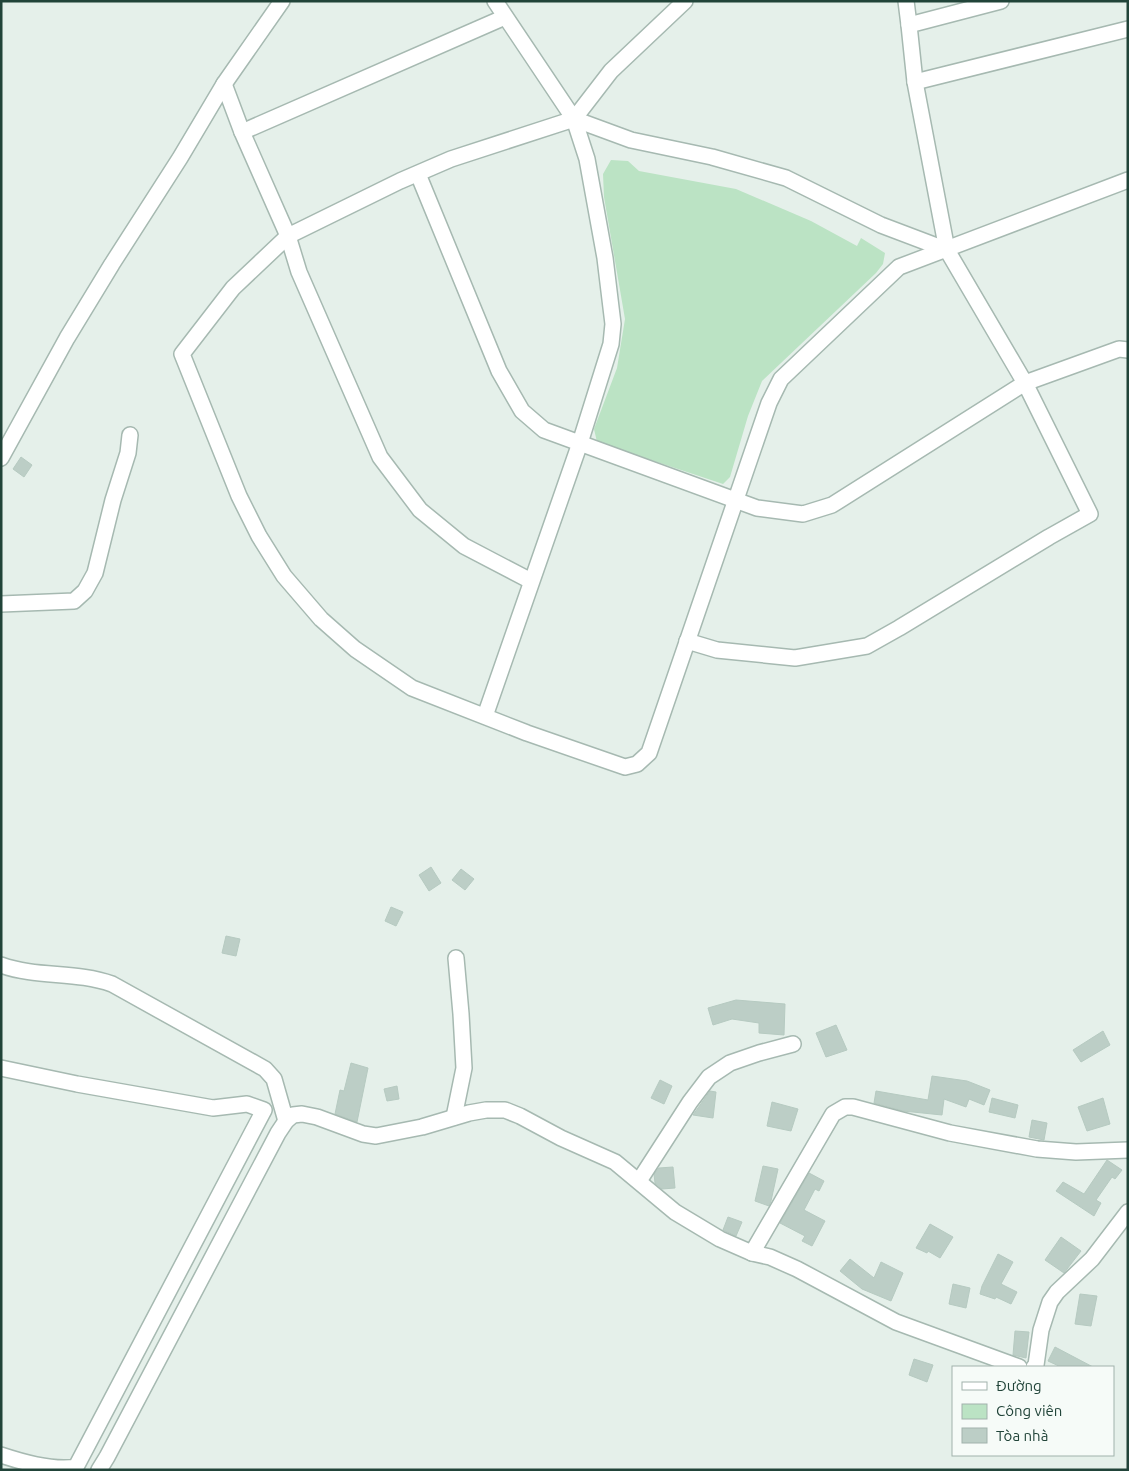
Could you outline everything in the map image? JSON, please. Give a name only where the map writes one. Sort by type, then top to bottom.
[{"type":"street","points":[[1,458],[67,338],[224,84],[282,1]]},
{"type":"street","points":[[485,716],[580,443],[611,344],[613,324],[587,159],[574,119],[495,1]]},
{"type":"street","points":[[685,1],[611,71],[574,119],[451,159],[400,180],[288,236],[233,288],[182,354],[239,496],[284,576],[321,619],[355,649],[412,688],[527,733],[625,767],[637,764],[649,754],[769,403],[781,379],[899,267],[1128,180]]},
{"type":"street","points":[[687,641],[717,650],[795,658],[867,646],[1090,514],[1025,384],[947,250],[915,82],[906,1]]},
{"type":"street","points":[[909,25],[1001,1]]},
{"type":"street","points":[[242,132],[505,17]]},
{"type":"street","points":[[915,82],[1128,29]]},
{"type":"street","points":[[224,84],[242,132],[288,236],[299,272],[380,457],[420,510],[464,546],[531,581]]},
{"type":"street","points":[[574,119],[631,140],[712,157],[786,178],[882,225],[947,250]]},
{"type":"street","points":[[418,174],[499,371],[522,411],[544,430],[758,508],[803,514],[832,505],[1025,384],[1119,350],[1128,350]]},
{"type":"street","points":[[1,604],[74,601],[85,590],[95,573],[113,500],[128,453],[130,435]]},
{"type":"street","points":[[454,1117],[464,1068],[462,1014],[456,958]]},
{"type":"street","points":[[1,965],[40,974],[101,980],[120,989],[265,1069],[274,1079],[286,1121]]},
{"type":"street","points":[[638,1182],[709,1077],[737,1060],[793,1044]]},
{"type":"street","points":[[1,1068],[77,1084],[213,1108],[247,1104],[264,1110],[76,1467],[67,1468],[22,1462],[1,1455]]},
{"type":"street","points":[[752,1253],[833,1114],[845,1107],[853,1107],[950,1133],[1037,1149],[1076,1152],[1128,1150]]},
{"type":"street","points":[[99,1470],[286,1121],[293,1114],[318,1117],[363,1134],[376,1136],[422,1127],[486,1110],[505,1110],[615,1162],[675,1212],[720,1239],[797,1269],[896,1322],[1017,1366]]},
{"type":"street","points":[[1035,1366],[1041,1330],[1050,1302],[1092,1260],[1128,1212]]},
{"type":"street","points":[[1,1464],[44,1470]]},
{"type":"green space","points":[[611,160],[628,161],[639,171],[736,189],[811,221],[857,246],[861,238],[885,253],[883,264],[876,273],[762,381],[748,416],[730,477],[723,484],[597,442],[594,429],[617,368],[625,319],[604,197],[603,174]]},
{"type":"building","points":[[21,457],[32,465],[24,477],[13,469]]},
{"type":"building","points":[[431,867],[441,883],[429,891],[419,875]]},
{"type":"building","points":[[461,869],[474,879],[465,890],[452,880]]},
{"type":"building","points":[[391,907],[403,912],[396,926],[385,921]]},
{"type":"building","points":[[226,936],[240,939],[236,956],[222,953]]},
{"type":"building","points":[[736,1000],[785,1004],[784,1035],[759,1033],[759,1023],[732,1019],[713,1025],[708,1008]]},
{"type":"building","points":[[836,1025],[847,1050],[826,1057],[816,1033]]},
{"type":"building","points":[[1103,1031],[1110,1045],[1081,1062],[1073,1050]]},
{"type":"building","points":[[351,1063],[368,1068],[357,1122],[335,1114],[340,1090],[344,1091]]},
{"type":"building","points":[[932,1076],[967,1081],[990,1090],[984,1105],[969,1099],[966,1107],[944,1099],[942,1115],[903,1111],[874,1103],[876,1091],[928,1100]]},
{"type":"building","points":[[660,1080],[672,1086],[664,1104],[651,1098]]},
{"type":"building","points":[[397,1086],[399,1099],[387,1101],[384,1089]]},
{"type":"building","points":[[710,1091],[716,1092],[713,1118],[693,1115]]},
{"type":"building","points":[[992,1098],[1018,1105],[1015,1118],[989,1112]]},
{"type":"building","points":[[1103,1098],[1110,1124],[1087,1131],[1078,1107]]},
{"type":"building","points":[[772,1102],[798,1109],[791,1131],[767,1126]]},
{"type":"building","points":[[1032,1120],[1047,1123],[1044,1140],[1029,1137]]},
{"type":"building","points":[[1107,1160],[1122,1170],[1115,1179],[1112,1177],[1096,1200],[1101,1203],[1094,1216],[1056,1191],[1063,1182],[1084,1194]]},
{"type":"building","points":[[763,1166],[778,1169],[769,1206],[755,1201]]},
{"type":"building","points":[[673,1167],[675,1188],[662,1189],[655,1183],[654,1174],[659,1168]]},
{"type":"building","points":[[809,1173],[824,1181],[819,1191],[815,1189],[804,1210],[825,1221],[812,1246],[802,1241],[805,1236],[780,1223]]},
{"type":"building","points":[[728,1217],[742,1222],[736,1236],[723,1230]]},
{"type":"building","points":[[930,1224],[953,1237],[940,1258],[928,1251],[927,1253],[916,1248]]},
{"type":"building","points":[[1061,1237],[1081,1251],[1064,1273],[1045,1260]]},
{"type":"building","points":[[998,1254],[1013,1262],[1001,1284],[1017,1292],[1011,1304],[996,1297],[995,1299],[980,1294]]},
{"type":"building","points":[[850,1259],[874,1278],[881,1262],[903,1273],[891,1301],[862,1289],[840,1271]]},
{"type":"building","points":[[953,1284],[970,1288],[966,1308],[949,1304]]},
{"type":"building","points":[[1080,1294],[1097,1296],[1091,1326],[1075,1324]]},
{"type":"building","points":[[1015,1331],[1029,1332],[1026,1358],[1013,1355]]},
{"type":"building","points":[[1055,1347],[1091,1366],[1059,1366],[1048,1361]]},
{"type":"building","points":[[914,1359],[933,1365],[927,1382],[909,1375]]}]
